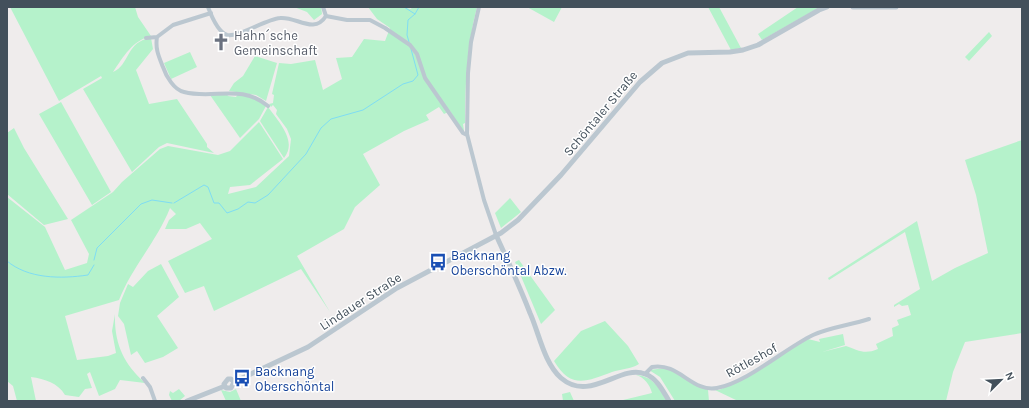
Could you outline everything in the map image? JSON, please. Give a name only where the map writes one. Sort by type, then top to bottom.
[{"type":"street","points":[[208,7],[222,32],[227,35],[235,34],[274,19],[283,18],[309,25],[315,24],[326,16],[347,20],[370,20],[377,23],[410,45],[417,54],[425,78],[432,90],[463,134],[467,135]]},
{"type":"street","points":[[323,7],[326,16]]},
{"type":"street","points":[[479,7],[471,42],[468,74],[467,135],[484,200],[496,235],[523,295],[548,360],[561,378],[576,386],[587,387],[628,374],[645,374],[654,380],[669,401]]},
{"type":"street","name":"Schöntaler Straße","points":[[496,235],[524,216],[590,142],[640,82],[662,63],[688,53],[730,52],[743,50],[758,45],[819,10],[827,7]]},
{"type":"street","points":[[853,7],[896,7]]},
{"type":"street","points":[[146,38],[157,38],[173,25],[210,13]]},
{"type":"street","points":[[157,38],[156,48],[164,71],[175,87],[183,92],[234,92],[255,97],[268,106]]},
{"type":"street","name":"Lindauer Straße","points":[[187,401],[225,386],[225,382],[228,379],[231,379],[234,382],[308,348],[397,288],[496,235]]},
{"type":"street","name":"Rötleshof","points":[[645,374],[652,367],[666,367],[677,371],[700,386],[716,388],[738,380],[813,335],[869,319]]},
{"type":"street","points":[[143,378],[150,386],[155,401]]},
{"type":"green space","points":[[10,7],[135,7],[138,17],[151,36],[144,38],[134,45],[113,72],[123,64],[132,48],[143,40],[151,38],[153,49],[136,70],[149,104],[177,99],[207,144],[207,147],[214,153],[167,143],[159,147],[132,172],[83,89],[102,78],[101,76],[59,101]]},
{"type":"green space","points":[[294,7],[321,7],[322,14],[314,20],[307,12]]},
{"type":"green space","points":[[368,7],[402,7],[411,9],[412,7],[477,7],[467,65],[465,123],[463,124],[463,131],[450,111],[444,114],[439,107],[426,115],[429,120],[404,131],[363,154],[380,185],[355,207],[344,229],[297,256],[330,312],[301,269],[214,311],[204,286],[185,293],[168,261],[212,239],[200,223],[186,229],[165,229],[169,220],[176,214],[170,208],[165,220],[124,288],[119,300],[65,316],[77,360],[108,356],[116,353],[112,331],[115,314],[116,335],[122,353],[131,368],[145,383],[120,380],[115,389],[99,396],[90,372],[87,374],[92,388],[85,389],[79,397],[65,395],[59,387],[51,382],[31,377],[36,401],[17,401],[13,386],[7,381],[7,197],[45,227],[65,270],[87,263],[89,254],[71,220],[113,192],[122,182],[160,149],[168,146],[218,155],[230,151],[259,122],[283,159],[250,185],[230,187],[228,194],[256,187],[289,156],[291,139],[287,129],[276,114],[277,110],[273,105],[271,107],[269,104],[273,103],[274,95],[272,94],[279,63],[291,64],[315,60],[323,90],[342,79],[336,58],[352,57],[364,39],[385,41],[390,28],[377,19]]},
{"type":"green space","points":[[527,7],[562,7],[554,22]]},
{"type":"green space","points":[[708,7],[719,7],[741,48],[731,50]]},
{"type":"green space","points":[[798,7],[820,7],[762,40],[758,34]]},
{"type":"green space","points":[[989,32],[992,36],[969,61],[965,57]]},
{"type":"green space","points":[[190,52],[197,67],[171,79],[164,63]]},
{"type":"green space","points":[[255,56],[277,63],[266,101],[256,95],[229,91],[234,83],[243,76]]},
{"type":"green space","points":[[227,94],[228,96],[236,97],[238,94],[255,98],[266,106],[259,119],[240,138],[210,95]]},
{"type":"green space","points":[[61,102],[111,192],[92,205],[39,114]]},
{"type":"green space","points":[[268,107],[285,131],[288,138],[288,152],[284,158],[260,121]]},
{"type":"green space","points":[[14,128],[24,148],[68,219],[44,225],[7,194],[7,133]]},
{"type":"green space","points":[[1022,140],[1022,333],[965,342],[953,372],[946,401],[738,401],[715,390],[719,390],[730,385],[808,339],[820,342],[819,339],[843,334],[845,345],[822,352],[846,346],[865,352],[878,349],[876,344],[893,336],[892,328],[899,325],[897,320],[911,315],[908,305],[902,306],[899,304],[894,307],[894,305],[920,289],[905,232],[829,280],[828,278],[917,221],[932,281],[955,268],[988,253],[976,195],[965,160]]},
{"type":"green space","points":[[510,198],[521,212],[501,228],[495,213]]},
{"type":"green space","points":[[519,260],[555,310],[541,324],[515,262]]},
{"type":"green space","points":[[161,264],[179,297],[157,316],[178,348],[163,357],[145,363],[137,351],[131,355],[124,324],[118,316],[120,303],[128,284],[133,287],[148,271]]},
{"type":"green space","points":[[605,321],[628,346],[639,364],[587,380],[573,380],[560,370],[554,361],[581,331]]},
{"type":"green space","points":[[666,368],[708,390],[709,401],[675,401],[660,377],[649,370]]},
{"type":"green space","points":[[636,375],[651,380],[658,387],[667,401],[619,401],[652,393],[646,382]]},
{"type":"green space","points":[[179,389],[185,396],[179,401],[172,401],[169,395],[170,391],[173,393]]},
{"type":"green space","points":[[236,389],[241,401],[226,401],[221,390],[230,392]]},
{"type":"green space","points":[[570,392],[574,401],[563,401],[562,394]]},
{"type":"waterway","points":[[404,7],[415,14]]},
{"type":"waterway","points":[[409,42],[407,35],[408,20],[415,14],[419,7]]},
{"type":"waterway","points":[[174,203],[204,185],[208,187],[214,203],[219,203],[227,213],[238,209],[248,202],[255,203],[268,195],[306,154],[321,128],[331,119],[363,110],[403,84],[413,81],[418,75],[411,49]]},
{"type":"waterway","points":[[94,260],[97,248],[141,204],[152,200],[172,203]]},
{"type":"waterway","points":[[7,261],[15,267],[25,271],[56,277],[88,275],[94,265]]},
{"type":"place","name":"Hahn´sche Gemeinschaft","points":[[221,42]]},
{"type":"place","name":"Backnang Oberschöntal Abzw.","points":[[438,262]]},
{"type":"place","name":"Backnang Oberschöntal","points":[[242,378]]}]
